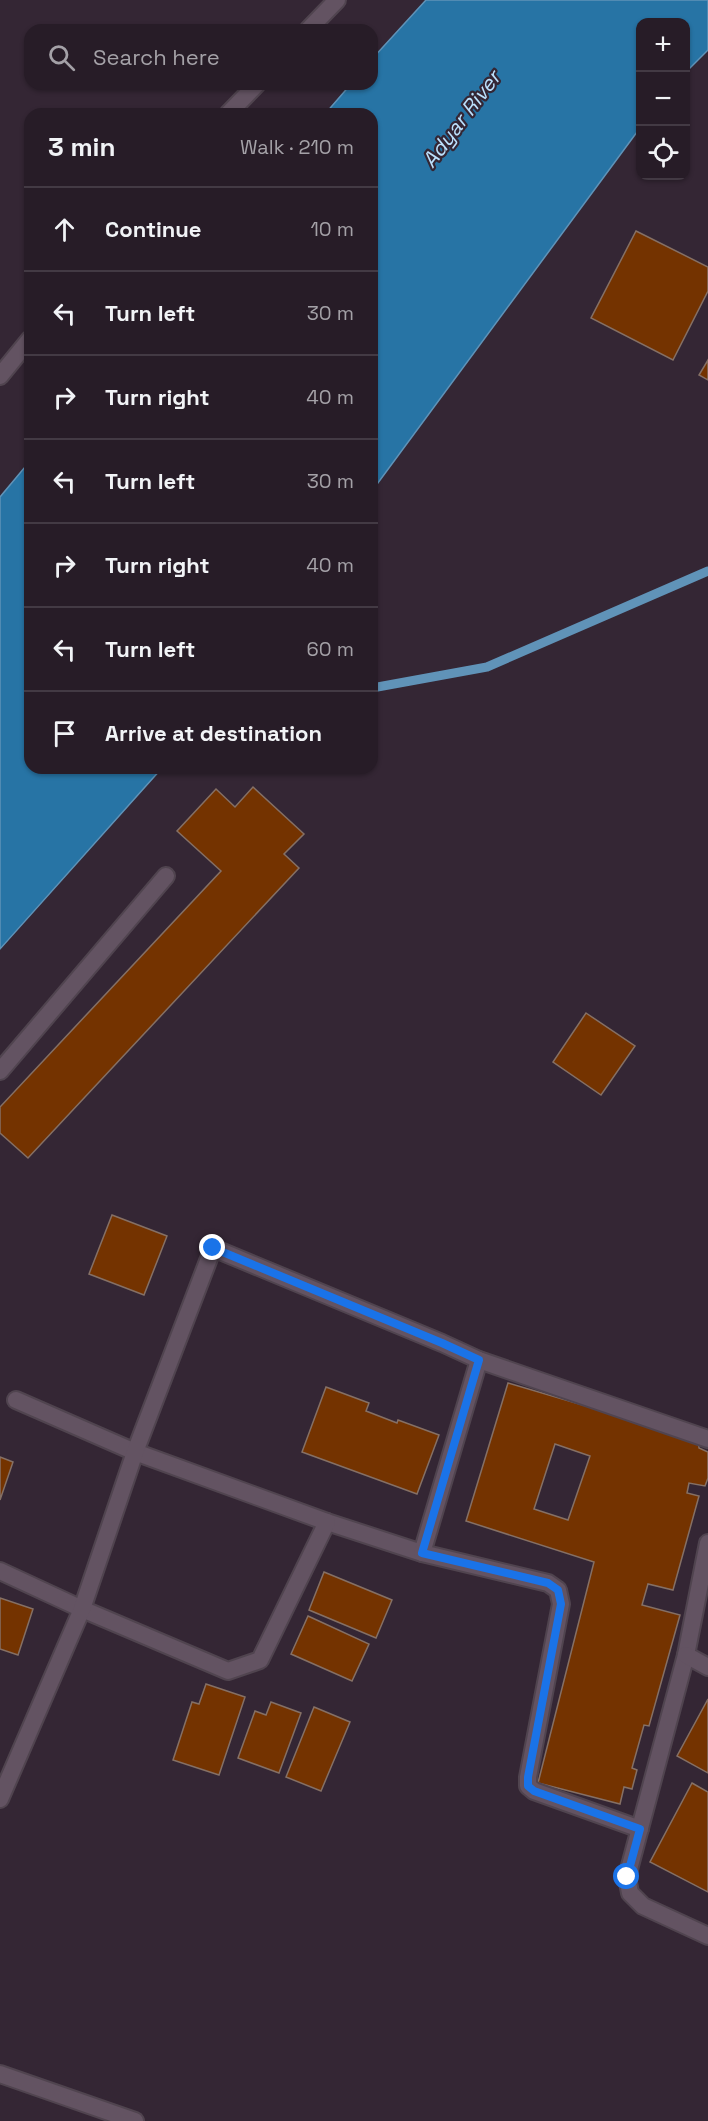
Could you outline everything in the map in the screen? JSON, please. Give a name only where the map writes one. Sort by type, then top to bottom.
[{"type":"street","points":[[314,24],[337,0]]},
{"type":"street","points":[[234,108],[251,90]]},
{"type":"street","points":[[0,376],[24,346]]},
{"type":"street","points":[[0,1071],[166,876]]},
{"type":"street","points":[[0,1799],[5,1772],[82,1609],[135,1452],[213,1248],[479,1360],[708,1439]]},
{"type":"street","points":[[422,1553],[479,1360]]},
{"type":"street","points":[[16,1401],[135,1452],[327,1522],[422,1553],[548,1583],[558,1590],[561,1604],[528,1786],[534,1791],[640,1829]]},
{"type":"street","points":[[0,1571],[82,1609],[228,1671],[260,1660],[327,1522]]},
{"type":"street","points":[[708,1543],[686,1655],[627,1877],[630,1893],[643,1906],[708,1936]]},
{"type":"street","points":[[686,1655],[708,1666]]},
{"type":"street","points":[[0,2074],[135,2121]]},
{"type":"water","name":"Adyar River","points":[[426,0],[708,0],[708,50],[690,68],[690,18],[636,18],[636,133],[378,483],[378,108],[330,108],[346,90],[378,90],[378,52]]},
{"type":"water","points":[[24,468],[24,774],[157,774],[0,949],[0,497]]},
{"type":"building","points":[[636,231],[708,267],[708,291],[673,360],[591,318]]},
{"type":"building","points":[[708,360],[708,380],[699,375]]},
{"type":"building","points":[[253,787],[304,834],[284,854],[299,868],[28,1158],[0,1133],[0,1107],[221,871],[177,831],[216,789],[235,807]]},
{"type":"building","points":[[586,1013],[635,1046],[601,1095],[553,1062]]},
{"type":"building","points":[[112,1215],[167,1236],[144,1295],[89,1274]]},
{"type":"building","points":[[508,1383],[698,1439],[699,1448],[708,1452],[708,1478],[705,1486],[689,1483],[687,1493],[699,1496],[673,1590],[648,1584],[642,1605],[680,1615],[649,1726],[644,1725],[632,1768],[637,1770],[632,1789],[624,1787],[620,1804],[538,1783],[594,1562],[466,1521]],"holes":[[[555,1444],[590,1456],[568,1520],[534,1509]]]},
{"type":"building","points":[[326,1387],[369,1403],[366,1411],[439,1435],[417,1494],[302,1452]]},
{"type":"building","points":[[0,1457],[13,1462],[0,1500]]},
{"type":"building","points":[[324,1572],[392,1600],[376,1638],[309,1610]]},
{"type":"building","points":[[0,1598],[33,1609],[18,1655],[0,1649]]},
{"type":"building","points":[[308,1616],[369,1644],[352,1681],[291,1654]]},
{"type":"building","points":[[206,1684],[245,1697],[219,1775],[173,1760],[192,1702],[199,1704]]},
{"type":"building","points":[[708,1699],[708,1773],[677,1756]]},
{"type":"building","points":[[271,1702],[301,1713],[279,1773],[238,1758],[255,1711],[266,1715]]},
{"type":"building","points":[[314,1707],[350,1722],[321,1791],[286,1777]]},
{"type":"building","points":[[692,1783],[708,1792],[708,1892],[650,1862]]},
{"type":"waterway","points":[[378,687],[487,667],[708,571]]},
{"type":"route","points":[[213,1248],[479,1360],[422,1553],[548,1583],[558,1590],[561,1604],[528,1786],[534,1791],[640,1829],[627,1877]]}]
